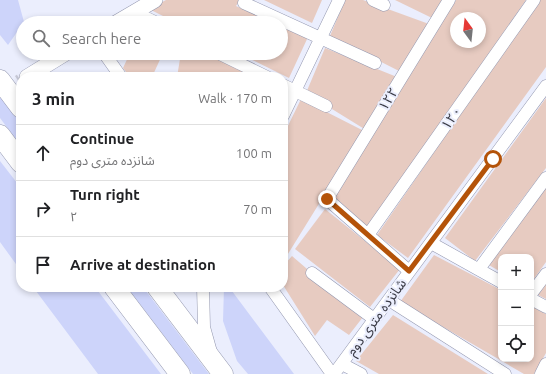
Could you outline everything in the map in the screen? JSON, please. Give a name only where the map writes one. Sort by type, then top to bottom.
[{"type":"highway","points":[[0,80],[16,101]]},
{"type":"highway","points":[[0,135],[16,157]]},
{"type":"highway","points":[[0,143],[16,159]]},
{"type":"highway","points":[[118,292],[180,374]]},
{"type":"highway","points":[[161,292],[218,368]]},
{"type":"street","points":[[127,16],[155,0]]},
{"type":"street","points":[[288,105],[339,0]]},
{"type":"street","name":"۱۲۲","points":[[368,235],[327,199],[450,0]]},
{"type":"street","name":"۱۲۰","points":[[368,235],[534,0]]},
{"type":"street","points":[[244,3],[273,16]]},
{"type":"street","points":[[134,12],[142,16]]},
{"type":"street","points":[[288,23],[375,63]]},
{"type":"street","points":[[35,72],[55,60]]},
{"type":"street","points":[[109,60],[117,72]]},
{"type":"street","points":[[233,60],[258,72]]},
{"type":"street","name":"شانزده متری دوم","points":[[333,374],[342,364],[546,86]]},
{"type":"street","points":[[288,87],[326,106]]},
{"type":"street","points":[[478,269],[546,178]]},
{"type":"street","points":[[368,235],[409,271]]},
{"type":"street","points":[[431,243],[498,280]]},
{"type":"street","points":[[312,273],[374,319]]},
{"type":"street","points":[[534,290],[546,274]]},
{"type":"street","points":[[203,292],[204,327],[218,368]]},
{"type":"street","points":[[274,292],[333,374]]},
{"type":"street","points":[[388,300],[505,374]]},
{"type":"street","points":[[534,301],[546,307]]},
{"type":"street","points":[[342,364],[361,374]]},
{"type":"street","points":[[541,374],[546,364]]},
{"type":"shaded area","points":[[0,0],[18,0],[22,16],[16,16],[16,34],[8,45],[0,35]]},
{"type":"shaded area","points":[[0,95],[16,116],[16,139],[0,118]]},
{"type":"shaded area","points":[[0,161],[16,182],[16,264],[0,242]]},
{"type":"shaded area","points":[[37,292],[99,292],[161,374],[98,374]]},
{"type":"shaded area","points":[[131,292],[147,292],[209,374],[193,374]]},
{"type":"shaded area","points":[[224,292],[233,292],[294,374],[248,374],[237,361],[223,321]]},
{"type":"building","points":[[166,0],[240,0],[236,6],[258,16],[163,16],[149,9]]},
{"type":"building","points":[[264,0],[322,0],[312,23]]},
{"type":"building","points":[[345,0],[363,0],[429,24],[401,72],[330,36]]},
{"type":"building","points":[[395,0],[442,0],[432,18]]},
{"type":"building","points":[[456,0],[526,0],[367,230],[334,198]]},
{"type":"building","points":[[539,0],[546,0],[546,67],[408,258],[377,235]]},
{"type":"building","points":[[288,29],[308,37],[289,78],[288,72],[277,72],[252,60],[288,60]]},
{"type":"building","points":[[325,48],[397,77],[366,130],[306,93]]},
{"type":"building","points":[[127,60],[160,60],[154,72],[126,72],[123,68]]},
{"type":"building","points":[[180,60],[221,60],[244,72],[178,72]]},
{"type":"building","points":[[546,98],[546,168],[475,261],[445,238]]},
{"type":"building","points":[[301,99],[364,131],[288,254],[288,126]]},
{"type":"building","points":[[546,186],[546,262],[534,279],[534,254],[498,254],[498,270],[487,264]]},
{"type":"building","points":[[325,209],[400,269],[370,307],[295,249]]},
{"type":"building","points":[[434,255],[498,288],[498,359],[400,302]]},
{"type":"building","points":[[292,256],[363,317],[349,335],[327,320],[315,336],[287,292],[288,260]]},
{"type":"building","points":[[546,281],[546,299],[536,294]]},
{"type":"building","points":[[534,308],[546,314],[546,353],[534,374],[524,374],[503,362],[534,362]]},
{"type":"building","points":[[393,315],[488,374],[379,374],[356,361]]},
{"type":"tunnel","points":[[0,95],[16,84]]},
{"type":"route","points":[[327,199],[409,271],[493,159]]}]
